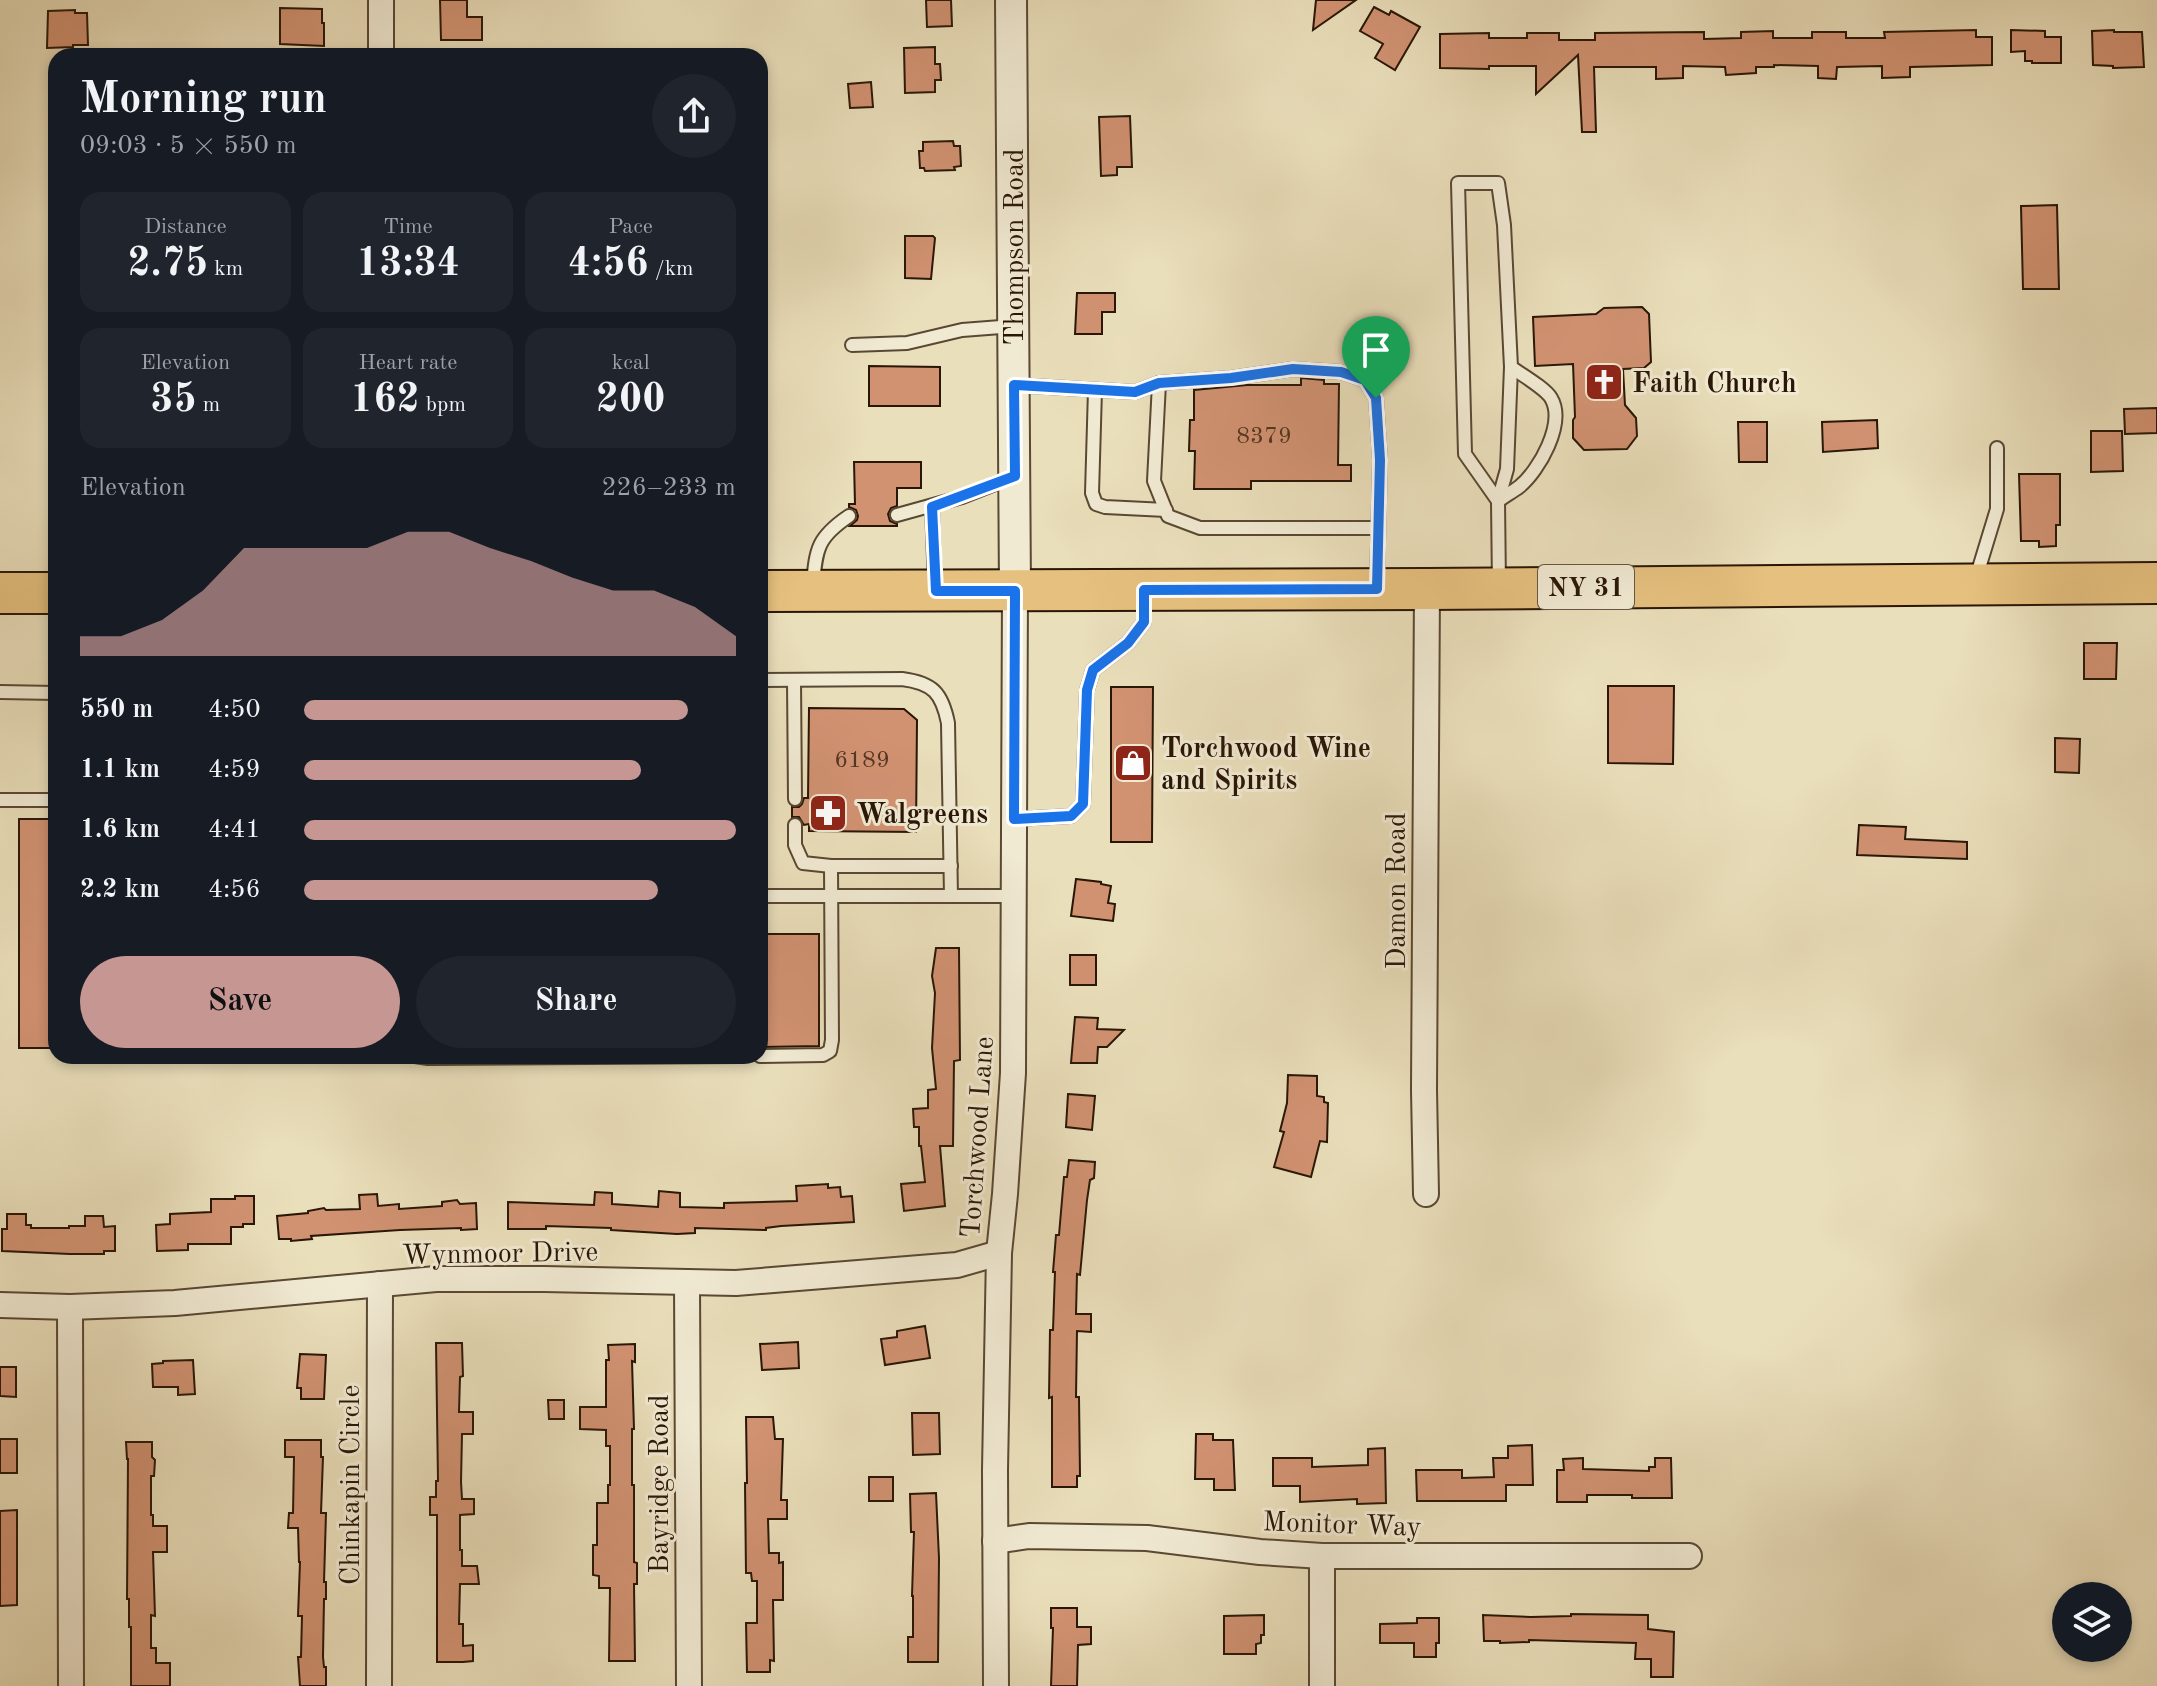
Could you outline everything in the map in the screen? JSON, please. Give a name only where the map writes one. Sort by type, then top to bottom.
[{"type":"main road","name":"NY 31","points":[[768,591],[2157,583]]},
{"type":"main road","points":[[0,593],[48,593]]},
{"type":"street","points":[[381,0],[381,48]]},
{"type":"street","name":"Thompson Road","points":[[1011,0],[1015,591]]},
{"type":"street","name":"Damon Road","points":[[1426,1194],[1427,589]]},
{"type":"street","name":"Torchwood Lane","points":[[996,1686],[999,1253],[1013,1073],[1015,591]]},
{"type":"street","name":"Wynmoor Drive","points":[[0,1305],[70,1307],[175,1303],[436,1279],[736,1283],[957,1265],[999,1253]]},
{"type":"street","name":"Bayridge Road","points":[[687,1283],[689,1686]]},
{"type":"street","name":"Chinkapin Circle","points":[[379,1686],[380,1284]]},
{"type":"street","points":[[70,1307],[71,1686]]},
{"type":"street","name":"Monitor Way","points":[[995,1541],[1029,1536],[1147,1538],[1322,1556],[1689,1556]]},
{"type":"street","points":[[1322,1556],[1322,1686]]},
{"type":"lane","points":[[1498,501],[1465,454],[1458,183],[1498,183],[1504,225],[1511,367],[1507,469],[1498,501],[1499,588]]},
{"type":"lane","points":[[852,345],[907,343],[962,330],[1014,326]]},
{"type":"lane","points":[[1498,501],[1521,486],[1539,463],[1555,425],[1556,413],[1550,396],[1511,367]]},
{"type":"lane","points":[[1014,385],[1135,392],[1159,383],[1231,378],[1293,369],[1341,372],[1365,380],[1376,398],[1380,460],[1377,589]]},
{"type":"lane","points":[[1159,383],[1154,481],[1168,516],[1200,528],[1378,528]]},
{"type":"lane","points":[[1095,390],[1092,493],[1096,504],[1166,510]]},
{"type":"lane","points":[[1974,584],[1997,509],[1997,448]]},
{"type":"lane","points":[[897,515],[932,507],[1015,476]]},
{"type":"lane","points":[[932,507],[936,591]]},
{"type":"lane","points":[[812,591],[820,541],[832,527],[849,516]]},
{"type":"lane","points":[[1014,819],[1071,816],[1083,804],[1087,690],[1093,670],[1128,643],[1144,622],[1144,590]]},
{"type":"lane","points":[[768,680],[902,679],[920,681],[934,690],[945,705],[948,723],[951,896]]},
{"type":"lane","points":[[794,680],[795,799]]},
{"type":"lane","points":[[0,692],[48,693]]},
{"type":"lane","points":[[0,800],[48,800]]},
{"type":"lane","points":[[795,825],[795,845],[803,863],[831,866],[951,866]]},
{"type":"lane","points":[[768,1056],[823,1055],[830,1051],[831,866]]},
{"type":"lane","points":[[768,896],[1014,896]]},
{"type":"building","points":[[440,0],[467,0],[467,17],[482,17],[482,40],[441,40]]},
{"type":"building","points":[[926,0],[951,0],[952,26],[927,27]]},
{"type":"building","points":[[1316,0],[1356,0],[1313,30]]},
{"type":"building","points":[[1374,7],[1389,15],[1391,11],[1420,27],[1395,70],[1375,58],[1383,44],[1360,31]]},
{"type":"building","points":[[280,8],[322,9],[324,46],[280,44]]},
{"type":"building","points":[[75,10],[75,13],[87,13],[88,45],[47,48],[48,11]]},
{"type":"building","points":[[1976,30],[1976,37],[1992,37],[1992,65],[1910,67],[1910,77],[1882,78],[1882,66],[1837,67],[1836,79],[1818,78],[1818,66],[1774,65],[1756,67],[1756,73],[1726,75],[1725,67],[1683,66],[1683,78],[1656,79],[1656,67],[1594,67],[1596,132],[1582,132],[1578,55],[1536,94],[1536,66],[1440,68],[1440,34],[1489,33],[1489,38],[1527,38],[1527,33],[1559,33],[1559,40],[1595,40],[1595,33],[1704,32],[1704,39],[1741,38],[1741,32],[1773,31],[1773,38],[1812,38],[1812,32],[1846,32],[1846,38],[1885,38],[1884,32]]},
{"type":"building","points":[[2011,30],[2045,31],[2045,37],[2061,37],[2061,63],[2032,63],[2025,61],[2025,51],[2011,52]]},
{"type":"building","points":[[2092,31],[2142,32],[2144,67],[2093,65]]},
{"type":"building","points":[[935,47],[935,64],[940,64],[941,80],[935,80],[935,92],[905,93],[904,48]]},
{"type":"building","points":[[871,82],[873,107],[850,108],[848,84]]},
{"type":"building","points":[[1130,116],[1132,167],[1117,167],[1117,175],[1101,176],[1099,117]]},
{"type":"building","points":[[953,141],[954,146],[960,146],[961,166],[954,167],[955,170],[925,171],[920,168],[919,151],[923,151],[923,142]]},
{"type":"building","points":[[2057,205],[2059,289],[2023,289],[2021,206]]},
{"type":"building","points":[[905,236],[935,238],[931,279],[905,278]]},
{"type":"building","points":[[1077,293],[1115,293],[1115,312],[1102,312],[1102,334],[1075,334]]},
{"type":"building","points":[[1642,307],[1649,314],[1651,362],[1644,368],[1623,369],[1625,405],[1636,418],[1637,436],[1627,449],[1584,450],[1573,438],[1573,364],[1535,366],[1533,317],[1596,314],[1604,308]]},
{"type":"building","points":[[869,366],[940,367],[940,406],[869,406]]},
{"type":"building","points":[[1301,378],[1339,384],[1338,465],[1351,465],[1351,481],[1251,481],[1251,489],[1194,489],[1195,451],[1189,451],[1190,420],[1194,420],[1194,390],[1247,385],[1301,385]]},
{"type":"building","points":[[2157,408],[2157,433],[2125,434],[2124,409]]},
{"type":"building","points":[[1877,420],[1878,448],[1823,452],[1822,422]]},
{"type":"building","points":[[1738,422],[1767,422],[1767,462],[1739,462]]},
{"type":"building","points":[[2091,431],[2122,431],[2123,471],[2091,472]]},
{"type":"building","points":[[854,462],[921,462],[921,488],[897,488],[897,506],[891,508],[888,514],[890,521],[897,526],[850,526],[858,516],[856,510],[849,507],[849,504],[855,504]]},
{"type":"building","points":[[2019,474],[2060,474],[2060,525],[2056,525],[2056,546],[2039,547],[2039,541],[2021,541]]},
{"type":"building","points":[[2084,643],[2117,643],[2116,679],[2084,679]]},
{"type":"building","points":[[1608,686],[1674,686],[1673,764],[1608,763]]},
{"type":"building","points":[[1111,687],[1153,687],[1152,842],[1111,842]]},
{"type":"building","name":"Walgreens","points":[[809,708],[904,709],[917,720],[916,832],[809,831],[809,824],[804,825],[799,817],[792,817],[792,807],[799,807],[804,798],[808,798]]},
{"type":"building","points":[[2055,738],[2080,739],[2079,773],[2055,772]]},
{"type":"building","points":[[19,819],[48,819],[48,1048],[19,1048]]},
{"type":"building","points":[[1859,825],[1906,827],[1905,839],[1967,842],[1967,859],[1857,855]]},
{"type":"building","points":[[1076,879],[1111,886],[1108,903],[1115,904],[1113,921],[1071,916]]},
{"type":"building","points":[[768,934],[819,934],[819,1046],[768,1047]]},
{"type":"building","points":[[936,948],[959,948],[960,1060],[954,1061],[953,1146],[940,1146],[945,1206],[904,1211],[901,1184],[925,1182],[919,1127],[914,1127],[913,1109],[928,1108],[928,1090],[936,1089],[932,1048],[935,993],[932,976]]},
{"type":"building","points":[[1070,955],[1096,955],[1096,985],[1070,985]]},
{"type":"building","points":[[1075,1017],[1098,1018],[1097,1029],[1124,1030],[1107,1047],[1098,1047],[1097,1063],[1071,1063]]},
{"type":"building","points":[[1288,1075],[1317,1076],[1317,1096],[1324,1097],[1324,1102],[1328,1103],[1327,1142],[1320,1141],[1311,1177],[1274,1167],[1284,1132],[1280,1131],[1287,1103]]},
{"type":"building","points":[[1068,1094],[1095,1096],[1092,1130],[1066,1127]]},
{"type":"building","points":[[1069,1160],[1095,1162],[1087,1200],[1080,1275],[1077,1274],[1076,1314],[1091,1314],[1091,1332],[1077,1331],[1080,1476],[1077,1476],[1077,1487],[1052,1487],[1052,1397],[1049,1398],[1053,1272],[1064,1177],[1067,1177]]},
{"type":"building","points":[[828,1184],[828,1188],[840,1187],[841,1197],[852,1196],[854,1222],[781,1226],[766,1230],[695,1228],[695,1233],[677,1234],[546,1226],[546,1229],[508,1229],[508,1202],[594,1205],[595,1192],[612,1193],[612,1204],[658,1207],[659,1191],[680,1193],[680,1207],[724,1208],[724,1203],[797,1201],[796,1186]]},
{"type":"building","points":[[377,1194],[378,1206],[399,1204],[399,1209],[442,1206],[442,1202],[457,1200],[460,1204],[476,1203],[477,1229],[400,1230],[311,1236],[312,1239],[291,1241],[279,1239],[277,1216],[324,1208],[360,1209],[359,1195]]},
{"type":"building","points":[[235,1196],[254,1196],[254,1224],[231,1227],[231,1244],[188,1244],[188,1250],[157,1251],[156,1225],[170,1224],[170,1214],[211,1212],[211,1199],[235,1199]]},
{"type":"building","points":[[7,1214],[26,1214],[26,1225],[31,1225],[31,1228],[85,1226],[85,1216],[103,1216],[104,1227],[115,1226],[115,1251],[70,1254],[2,1251],[2,1229],[7,1229]]},
{"type":"building","points":[[925,1326],[930,1358],[885,1365],[881,1339],[897,1337],[897,1331]]},
{"type":"building","points":[[798,1342],[799,1368],[762,1370],[760,1344]]},
{"type":"building","points":[[436,1343],[462,1343],[463,1376],[460,1377],[459,1412],[473,1412],[473,1434],[462,1434],[461,1482],[462,1499],[474,1499],[474,1514],[460,1515],[460,1550],[462,1566],[477,1566],[479,1584],[460,1584],[459,1624],[463,1624],[463,1646],[473,1645],[473,1661],[437,1662],[437,1515],[430,1515],[430,1497],[436,1497],[438,1481]]},
{"type":"building","points":[[635,1344],[635,1362],[632,1361],[632,1485],[634,1562],[637,1563],[637,1584],[634,1584],[635,1661],[609,1661],[610,1588],[599,1588],[599,1576],[593,1575],[593,1545],[597,1545],[597,1503],[608,1503],[610,1446],[606,1446],[606,1430],[580,1429],[580,1407],[606,1407],[608,1345]]},
{"type":"building","points":[[300,1354],[326,1355],[324,1399],[301,1399],[301,1388],[297,1388]]},
{"type":"building","points":[[193,1360],[195,1394],[178,1395],[178,1387],[153,1387],[152,1364]]},
{"type":"building","points":[[0,1367],[16,1367],[16,1397],[0,1396]]},
{"type":"building","points":[[548,1400],[564,1400],[564,1419],[549,1419]]},
{"type":"building","points":[[912,1413],[939,1413],[940,1454],[913,1455]]},
{"type":"building","points":[[746,1417],[773,1417],[775,1439],[783,1439],[781,1500],[787,1500],[787,1519],[768,1519],[769,1553],[779,1553],[779,1563],[783,1562],[783,1600],[773,1600],[774,1661],[770,1660],[770,1672],[747,1672],[746,1623],[757,1623],[757,1581],[752,1581],[751,1573],[746,1573]]},
{"type":"building","points":[[1196,1434],[1213,1434],[1213,1440],[1233,1440],[1235,1490],[1214,1490],[1214,1479],[1195,1479]]},
{"type":"building","points":[[0,1439],[17,1439],[17,1473],[0,1473]]},
{"type":"building","points":[[285,1440],[321,1440],[321,1513],[326,1513],[323,1657],[326,1686],[300,1686],[298,1657],[301,1657],[302,1616],[298,1616],[298,1528],[288,1528],[289,1513],[293,1513],[294,1457],[285,1457]]},
{"type":"building","points":[[126,1442],[152,1442],[152,1457],[155,1460],[154,1476],[151,1476],[151,1515],[153,1526],[167,1526],[167,1552],[153,1552],[155,1616],[151,1615],[151,1648],[156,1648],[156,1663],[170,1663],[170,1686],[131,1686]]},
{"type":"building","points":[[1532,1445],[1533,1485],[1506,1485],[1506,1501],[1417,1501],[1416,1470],[1462,1470],[1462,1478],[1494,1477],[1493,1458],[1508,1458],[1508,1446]]},
{"type":"building","points":[[1385,1448],[1386,1503],[1357,1504],[1357,1499],[1300,1502],[1300,1486],[1273,1486],[1273,1458],[1312,1458],[1312,1467],[1368,1465],[1368,1449]]},
{"type":"building","points":[[1583,1458],[1583,1469],[1649,1471],[1649,1467],[1655,1467],[1655,1458],[1671,1458],[1672,1498],[1587,1495],[1587,1502],[1557,1502],[1557,1470],[1564,1470],[1563,1459]]},
{"type":"building","points":[[869,1477],[893,1477],[893,1501],[869,1501]]},
{"type":"building","points":[[936,1493],[938,1662],[908,1662],[908,1637],[913,1637],[914,1532],[911,1532],[910,1494]]},
{"type":"building","points":[[17,1510],[17,1605],[0,1606],[0,1511]]},
{"type":"building","points":[[1051,1608],[1077,1608],[1077,1627],[1091,1627],[1091,1644],[1078,1645],[1077,1686],[1051,1686]]},
{"type":"building","points":[[1264,1615],[1264,1635],[1261,1635],[1261,1643],[1256,1644],[1256,1654],[1224,1654],[1224,1616]]},
{"type":"building","points":[[1483,1615],[1531,1617],[1648,1615],[1648,1629],[1674,1632],[1673,1677],[1651,1677],[1651,1659],[1635,1659],[1636,1643],[1484,1641]]},
{"type":"building","points":[[1417,1618],[1439,1618],[1436,1657],[1414,1657],[1414,1643],[1380,1643],[1380,1624],[1417,1623]]},
{"type":"place","name":"Faith Church","points":[[1604,382]]},
{"type":"place","name":"Torchwood Wine and Spirits","points":[[1133,763]]},
{"type":"place","name":"Walgreens","points":[[828,813]]},
{"type":"route","points":[[1293,369],[1341,372],[1365,380],[1376,398],[1380,460],[1377,589],[1144,590],[1144,622],[1128,643],[1093,670],[1087,690],[1083,804],[1071,816],[1014,819],[1015,591],[936,591],[932,507],[1015,476],[1014,385],[1135,392],[1159,383],[1231,378],[1293,369]]}]
